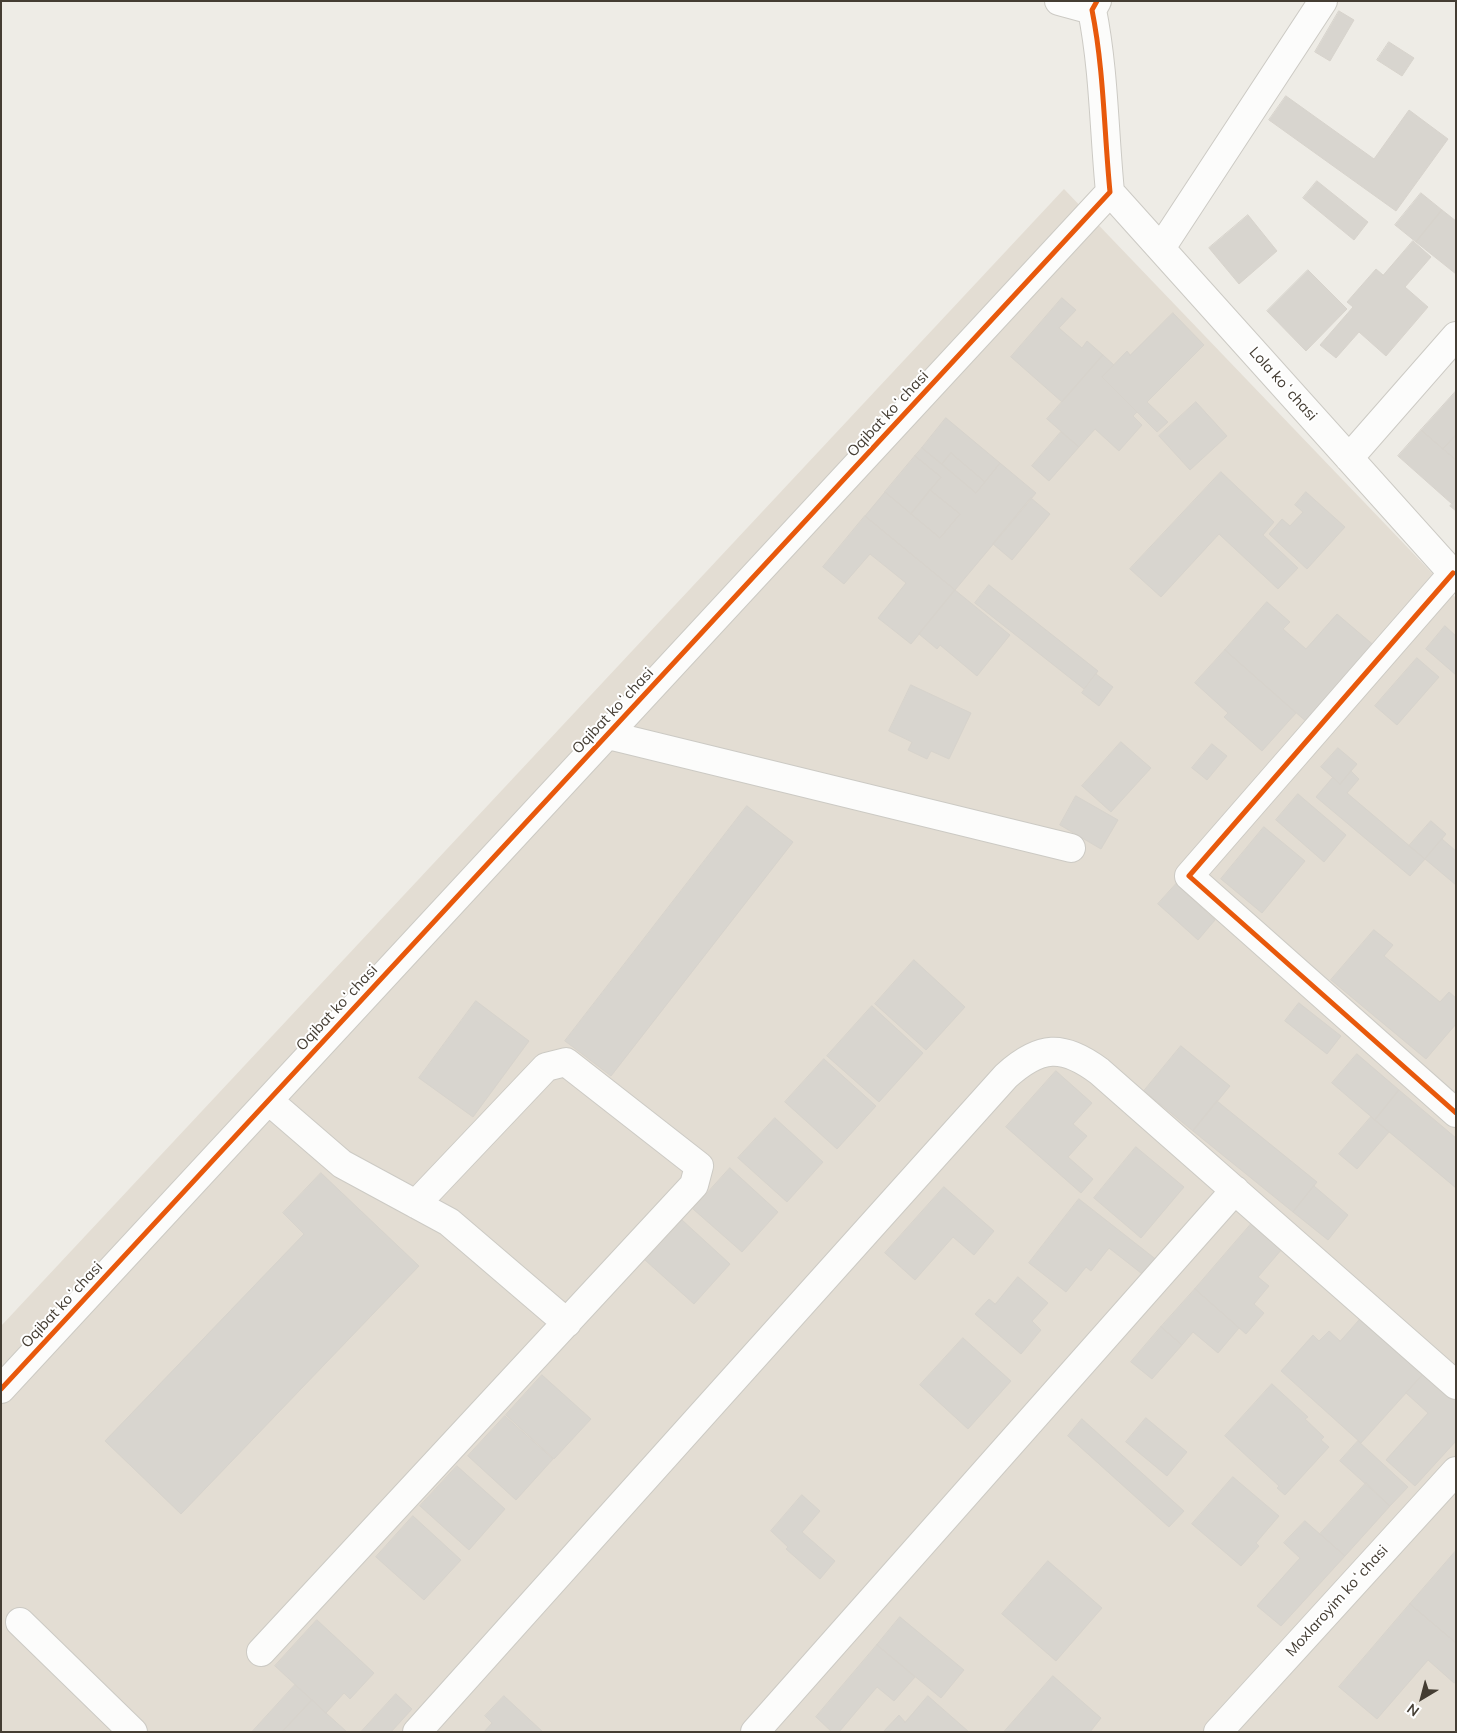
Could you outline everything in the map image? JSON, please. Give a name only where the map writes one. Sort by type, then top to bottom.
[{"type":"street","points":[[1059,1],[1094,6],[1103,79],[1103,123],[1110,192]]},
{"type":"street","points":[[1160,248],[1323,1]]},
{"type":"street","name":"Lola koʻchasi","points":[[1110,192],[1454,575]]},
{"type":"street","name":"Oqibat koʻchasi","points":[[1,1389],[1110,192]]},
{"type":"street","points":[[1349,458],[1456,336]]},
{"type":"street","points":[[1454,575],[1189,876],[1456,1113]]},
{"type":"street","points":[[608,735],[1071,848]]},
{"type":"street","points":[[417,1732],[1020,1064],[1046,1053],[1063,1052],[1080,1057],[1235,1190],[1456,1385]]},
{"type":"street","points":[[262,1652],[694,1185],[699,1166],[566,1062],[546,1067],[416,1204]]},
{"type":"street","points":[[269,1101],[342,1164],[449,1222],[567,1323]]},
{"type":"street","points":[[755,1732],[1235,1190]]},
{"type":"street","name":"Moxlaroyim koʻchasi","points":[[1218,1732],[1456,1471]]},
{"type":"street","points":[[20,1622],[134,1732]]},
{"type":"shaded area","points":[[1064,189],[1456,598],[1456,1732],[1,1732],[1,1326]]},
{"type":"building","points":[[1339,11],[1354,20],[1330,61],[1315,52]]},
{"type":"building","points":[[1389,42],[1414,58],[1402,76],[1377,60]]},
{"type":"building","points":[[1286,96],[1374,159],[1409,110],[1448,139],[1396,211],[1269,120]]},
{"type":"building","points":[[1317,181],[1368,222],[1354,240],[1303,198]]},
{"type":"building","points":[[1421,193],[1442,210],[1416,242],[1395,225]]},
{"type":"building","points":[[1442,210],[1456,221],[1456,274],[1416,242]]},
{"type":"building","points":[[1248,215],[1277,251],[1239,284],[1209,248]]},
{"type":"building","points":[[1413,241],[1431,257],[1405,287],[1428,307],[1386,356],[1359,332],[1336,358],[1320,345],[1353,307],[1347,302],[1376,269],[1383,275]]},
{"type":"building","points":[[1308,270],[1347,309],[1306,351],[1267,311]]},
{"type":"building","points":[[1062,298],[1076,310],[1059,328],[1082,348],[1087,341],[1103,355],[1062,402],[1011,357]]},
{"type":"building","points":[[1173,313],[1204,345],[1147,402],[1168,422],[1157,432],[1102,377],[1127,351],[1130,355]]},
{"type":"building","points":[[1103,355],[1114,365],[1102,377],[1137,412],[1133,416],[1142,425],[1119,451],[1095,429],[1079,447],[1047,419]]},
{"type":"building","points":[[1456,391],[1456,435],[1443,449],[1421,430]]},
{"type":"building","points":[[1196,402],[1227,436],[1190,470],[1159,436]]},
{"type":"building","points":[[946,418],[1000,463],[985,482],[951,453],[942,464],[922,448]]},
{"type":"building","points":[[1421,430],[1456,460],[1456,500],[1452,504],[1398,456]]},
{"type":"building","points":[[1061,432],[1079,447],[1049,481],[1032,466]]},
{"type":"building","points":[[1456,435],[1456,460],[1443,449]]},
{"type":"building","points":[[922,448],[976,493],[1000,463],[1036,493],[955,590],[865,516],[885,492],[940,538],[960,514],[930,490],[941,477],[915,456]]},
{"type":"building","points":[[951,453],[985,482],[976,493],[942,464]]},
{"type":"building","points":[[915,456],[941,477],[911,514],[885,492]]},
{"type":"building","points":[[1221,472],[1274,522],[1263,535],[1298,568],[1278,589],[1219,534],[1161,597],[1130,569]]},
{"type":"building","points":[[930,490],[960,514],[940,538],[911,514]]},
{"type":"building","points":[[1306,492],[1345,527],[1307,569],[1269,534],[1282,519],[1290,526],[1303,512],[1295,505]]},
{"type":"building","points":[[1031,498],[1050,514],[1012,560],[993,544]]},
{"type":"building","points":[[1456,500],[1456,511],[1450,506]]},
{"type":"building","points":[[865,516],[955,590],[911,644],[878,618],[906,583],[870,554],[844,584],[823,567]]},
{"type":"building","points":[[989,585],[1098,671],[1084,689],[975,603]]},
{"type":"building","points":[[955,590],[1010,635],[977,676],[940,645],[937,649],[919,634]]},
{"type":"building","points":[[1267,602],[1290,622],[1283,629],[1306,649],[1337,614],[1377,648],[1309,724],[1225,650]]},
{"type":"building","points":[[1445,626],[1456,636],[1456,675],[1426,649]]},
{"type":"building","points":[[1225,650],[1296,713],[1262,751],[1224,717],[1228,713],[1195,683]]},
{"type":"building","points":[[1417,658],[1439,677],[1397,725],[1375,706]]},
{"type":"building","points":[[1096,674],[1113,687],[1099,706],[1082,693]]},
{"type":"building","points":[[911,685],[971,713],[949,759],[931,751],[927,759],[908,750],[912,742],[889,731]]},
{"type":"building","points":[[1121,742],[1151,768],[1111,812],[1082,786]]},
{"type":"building","points":[[1212,744],[1227,756],[1207,780],[1192,768]]},
{"type":"building","points":[[1338,748],[1357,764],[1340,784],[1321,767]]},
{"type":"building","points":[[1351,771],[1359,779],[1347,793],[1425,859],[1410,876],[1316,797],[1333,777],[1340,784]]},
{"type":"building","points":[[1298,794],[1346,835],[1324,862],[1276,820]]},
{"type":"building","points":[[1076,796],[1118,820],[1101,849],[1060,825]]},
{"type":"building","points":[[747,806],[793,842],[611,1076],[565,1041]]},
{"type":"building","points":[[1431,821],[1446,834],[1425,859],[1409,846]]},
{"type":"building","points":[[1264,827],[1305,861],[1262,913],[1221,879]]},
{"type":"building","points":[[1442,839],[1456,851],[1456,885],[1425,859]]},
{"type":"building","points":[[1176,884],[1215,920],[1198,940],[1158,904]]},
{"type":"building","points":[[1374,930],[1393,945],[1384,956],[1440,1002],[1449,992],[1456,998],[1456,1024],[1426,1059],[1331,980]]},
{"type":"building","points":[[914,960],[965,1007],[926,1050],[875,1004]]},
{"type":"building","points":[[476,1001],[529,1041],[473,1117],[419,1078]]},
{"type":"building","points":[[1299,1003],[1341,1036],[1327,1054],[1285,1021]]},
{"type":"building","points":[[872,1006],[923,1053],[879,1102],[827,1056]]},
{"type":"building","points":[[1181,1046],[1230,1086],[1193,1131],[1144,1091]]},
{"type":"building","points":[[1357,1054],[1399,1090],[1375,1120],[1332,1083]]},
{"type":"building","points":[[824,1059],[876,1106],[837,1149],[785,1102]]},
{"type":"building","points":[[1056,1071],[1092,1103],[1073,1124],[1087,1136],[1068,1157],[1093,1179],[1081,1193],[1006,1127]]},
{"type":"building","points":[[1399,1090],[1456,1138],[1456,1188],[1375,1120]]},
{"type":"building","points":[[1217,1101],[1317,1182],[1293,1212],[1193,1131]]},
{"type":"building","points":[[1371,1117],[1389,1132],[1357,1169],[1339,1154]]},
{"type":"building","points":[[775,1118],[823,1162],[787,1202],[738,1158]]},
{"type":"building","points":[[1136,1147],[1184,1187],[1141,1238],[1094,1198]]},
{"type":"building","points":[[730,1168],[778,1212],[742,1252],[693,1209]]},
{"type":"building","points":[[321,1173],[419,1266],[181,1514],[105,1441],[304,1234],[283,1213]]},
{"type":"building","points":[[1314,1186],[1348,1215],[1328,1240],[1293,1212]]},
{"type":"building","points":[[944,1187],[994,1231],[974,1255],[953,1237],[915,1280],[885,1253]]},
{"type":"building","points":[[1079,1199],[1158,1261],[1146,1277],[1109,1248],[1091,1271],[1086,1267],[1066,1292],[1029,1263]]},
{"type":"building","points":[[1258,1216],[1288,1242],[1258,1277],[1269,1286],[1254,1304],[1264,1313],[1246,1334],[1195,1289]]},
{"type":"building","points":[[682,1220],[730,1264],[694,1304],[645,1260]]},
{"type":"building","points":[[1018,1277],[1048,1303],[1032,1321],[1041,1330],[1021,1354],[975,1314],[989,1299],[995,1304]]},
{"type":"building","points":[[1195,1289],[1239,1328],[1218,1353],[1193,1332],[1182,1345],[1161,1327]]},
{"type":"building","points":[[1362,1317],[1424,1373],[1361,1443],[1281,1371],[1313,1335],[1319,1341],[1329,1331],[1340,1341]]},
{"type":"building","points":[[1161,1327],[1182,1345],[1152,1379],[1131,1362]]},
{"type":"building","points":[[963,1338],[1011,1381],[968,1429],[920,1385]]},
{"type":"building","points":[[1430,1367],[1456,1390],[1456,1441],[1415,1486],[1386,1460],[1428,1413],[1406,1393]]},
{"type":"building","points":[[542,1375],[591,1419],[554,1459],[506,1415]]},
{"type":"building","points":[[1272,1384],[1308,1417],[1305,1419],[1324,1437],[1321,1440],[1329,1447],[1285,1495],[1277,1488],[1279,1486],[1225,1436]]},
{"type":"building","points":[[505,1416],[553,1459],[516,1500],[468,1456]]},
{"type":"building","points":[[1146,1418],[1187,1452],[1167,1476],[1126,1442]]},
{"type":"building","points":[[1082,1419],[1184,1511],[1169,1527],[1068,1436]]},
{"type":"building","points":[[1358,1441],[1408,1487],[1390,1506],[1340,1461]]},
{"type":"building","points":[[457,1466],[505,1509],[469,1550],[420,1506]]},
{"type":"building","points":[[1233,1477],[1279,1516],[1256,1543],[1259,1546],[1241,1566],[1192,1524]]},
{"type":"building","points":[[1366,1483],[1390,1506],[1345,1556],[1320,1534]]},
{"type":"building","points":[[802,1495],[820,1511],[802,1532],[835,1561],[820,1579],[786,1549],[788,1547],[771,1531]]},
{"type":"building","points":[[413,1516],[461,1560],[424,1600],[376,1557]]},
{"type":"building","points":[[1305,1521],[1345,1556],[1281,1626],[1257,1606],[1300,1558],[1284,1543]]},
{"type":"building","points":[[1456,1553],[1456,1643],[1410,1604]]},
{"type":"building","points":[[1048,1561],[1102,1608],[1056,1661],[1002,1614]]},
{"type":"building","points":[[1410,1604],[1456,1643],[1456,1682],[1454,1683],[1428,1660],[1377,1719],[1339,1687]]},
{"type":"building","points":[[900,1617],[964,1670],[941,1698],[877,1645]]},
{"type":"building","points":[[317,1620],[374,1673],[350,1699],[344,1693],[326,1713],[275,1666]]},
{"type":"building","points":[[877,1645],[915,1677],[894,1701],[877,1687],[839,1732],[832,1732],[816,1717]]},
{"type":"building","points":[[1053,1676],[1101,1718],[1090,1732],[1004,1732]]},
{"type":"building","points":[[295,1685],[312,1700],[282,1732],[252,1732]]},
{"type":"building","points":[[396,1694],[412,1709],[391,1732],[361,1732]]},
{"type":"building","points":[[504,1696],[543,1732],[484,1732],[492,1723],[485,1716]]},
{"type":"building","points":[[928,1696],[969,1732],[884,1731],[899,1715],[905,1722]]},
{"type":"building","points":[[312,1700],[326,1713],[347,1732],[282,1732]]},
{"type":"cycle path","points":[[1,1389],[1110,192],[1101,78],[1092,10],[1097,1]]},
{"type":"cycle path","points":[[1453,573],[1189,876],[1456,1113]]}]
